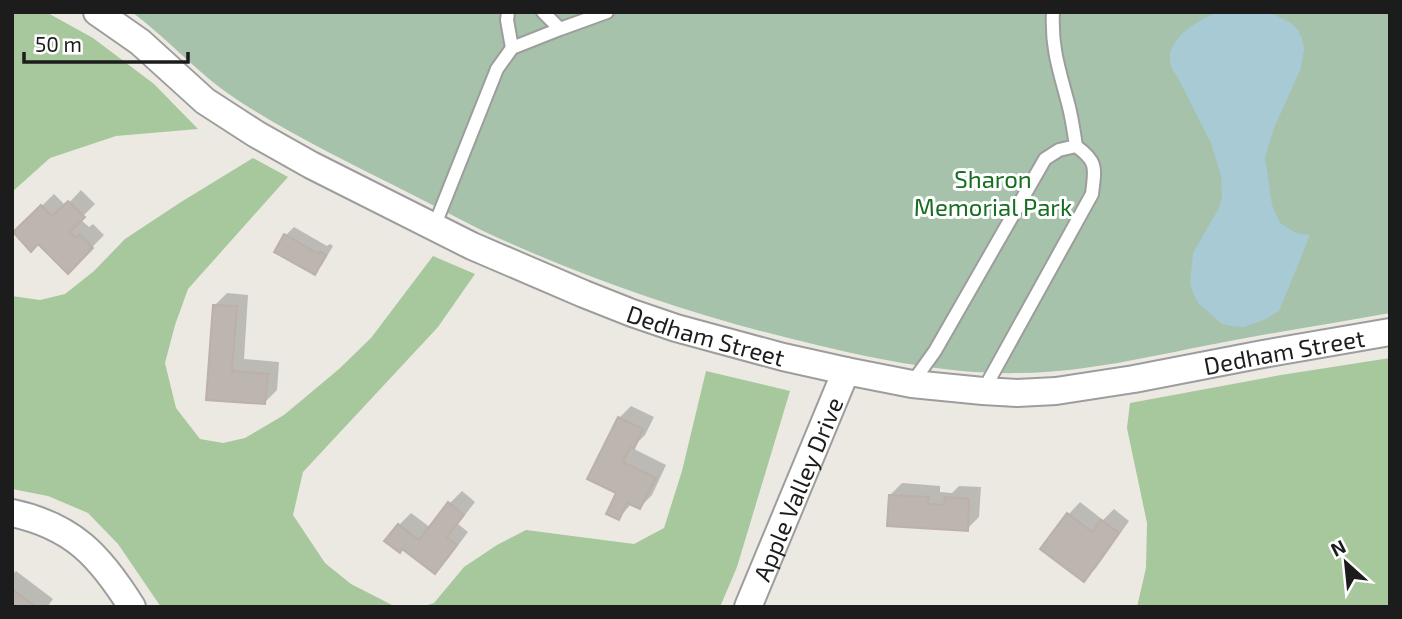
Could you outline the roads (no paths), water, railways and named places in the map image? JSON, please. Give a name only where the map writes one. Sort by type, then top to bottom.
[{"type":"street","name":"Dedham Street","points":[[97,12],[141,42],[205,101],[311,165],[500,259],[632,313],[783,357],[912,384],[1017,393],[1056,391],[1134,379],[1390,332]]},
{"type":"street","name":"Apple Valley Drive","points":[[748,607],[846,371]]},
{"type":"street","points":[[12,513],[41,520],[85,547],[113,577],[132,607]]},
{"type":"lane","points":[[508,12],[512,48]]},
{"type":"lane","points":[[544,12],[560,29]]},
{"type":"lane","points":[[435,227],[498,69],[512,48],[607,12]]},
{"type":"lane","points":[[983,391],[1092,194],[1095,170],[1090,156],[1076,146],[1069,108],[1057,68],[1052,32],[1053,12]]},
{"type":"lane","points":[[912,384],[935,351],[1045,159],[1059,150],[1076,146]]},
{"type":"water","points":[[1219,12],[1267,12],[1275,15],[1298,30],[1304,49],[1301,68],[1274,128],[1265,157],[1272,205],[1280,223],[1296,233],[1310,235],[1279,311],[1244,327],[1222,324],[1198,303],[1190,284],[1193,253],[1219,208],[1222,197],[1221,176],[1211,143],[1171,65],[1170,55],[1173,45],[1189,28]]},
{"type":"park label","name":"Sharon Memorial Park","points":[[993,192]]}]
